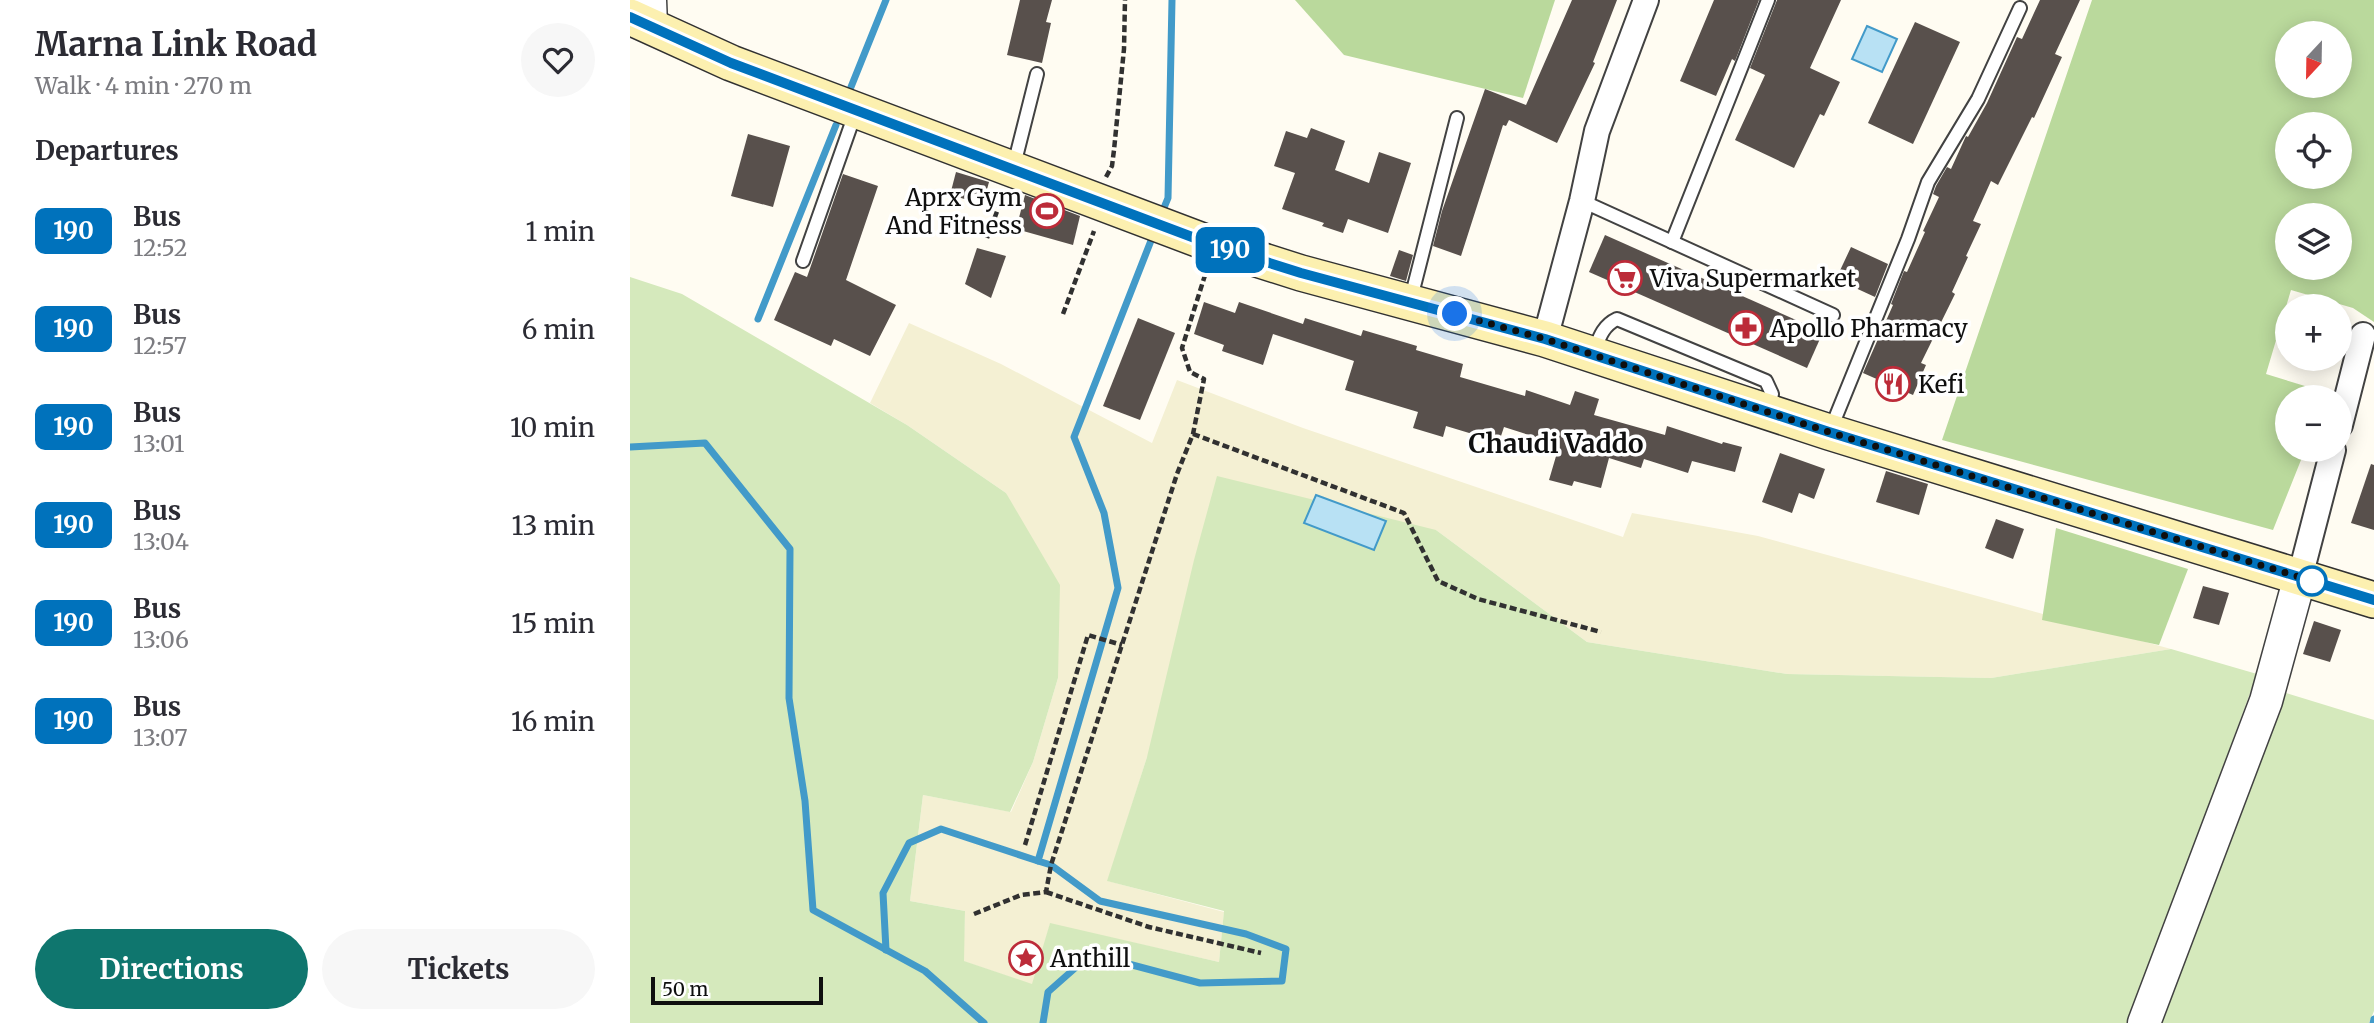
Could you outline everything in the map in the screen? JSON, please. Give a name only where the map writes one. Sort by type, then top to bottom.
[{"type":"main road","points":[[644,14],[731,63],[1216,246],[1301,273],[1545,339],[1829,432],[2374,600]]},
{"type":"street","points":[[1545,339],[1582,201],[1597,131],[1646,0]]},
{"type":"street","points":[[2350,385],[2363,335]]},
{"type":"street","points":[[2144,1023],[2266,701],[2330,462]]},
{"type":"lane","points":[[1672,242],[1768,0]]},
{"type":"lane","points":[[1829,432],[1908,239],[1928,182],[1978,99],[2020,8]]},
{"type":"lane","points":[[1013,169],[1037,74]]},
{"type":"lane","points":[[803,261],[856,110]]},
{"type":"lane","points":[[1410,302],[1457,118]]},
{"type":"lane","points":[[1582,201],[1833,315]]},
{"type":"path","points":[[1063,314],[1112,166],[1124,49],[1125,0]]},
{"type":"path","points":[[987,238],[1013,169]]},
{"type":"path","points":[[1046,892],[1051,865],[1177,474],[1193,434],[1205,379],[1190,372],[1182,348],[1216,246]]},
{"type":"path","points":[[1193,434],[1404,513],[1438,581],[1478,599],[1601,632]]},
{"type":"path","points":[[1026,845],[1088,635],[1122,645]]},
{"type":"path","points":[[974,914],[1021,895],[1046,892],[1149,927],[1261,953]]},
{"type":"shaded area","points":[[909,323],[1001,364],[1152,443],[1177,380],[1303,428],[1623,537],[1632,513],[1758,536],[2171,649],[1991,678],[1787,674],[1587,642],[1436,530],[1147,757],[1108,881],[1224,912],[1219,962],[1050,924],[1033,985],[963,961],[965,911],[910,901],[923,795],[1011,812],[1033,762],[1058,678],[1006,493],[870,403]]},
{"type":"green space","points":[[1295,0],[1555,0],[1523,98],[1344,55]]},
{"type":"green space","points":[[2092,0],[2374,0],[2374,322],[2352,308],[2352,294],[2305,294],[2291,290],[2290,294],[2275,294],[2275,344],[2266,374],[2302,385],[2275,385],[2275,462],[2300,462],[2273,530],[1942,440]]},
{"type":"green space","points":[[630,277],[682,294],[907,425],[1006,493],[1060,585],[1058,678],[1033,762],[1010,812],[923,795],[910,901],[965,911],[964,961],[1032,984],[1050,923],[1219,962],[1224,911],[1107,881],[1147,757],[1217,476],[1436,530],[1587,642],[1787,674],[1991,678],[2171,649],[2257,674],[2129,1023],[630,1023]]},
{"type":"green space","points":[[2056,528],[2188,569],[2159,645],[2042,620]]},
{"type":"green space","points":[[2286,693],[2374,720],[2374,1011],[2369,1023],[2162,1023]]},
{"type":"water","points":[[1867,26],[1897,39],[1882,72],[1852,59]]},
{"type":"water","points":[[1316,495],[1386,521],[1374,550],[1304,523]]},
{"type":"building","points":[[1020,0],[1052,0],[1046,22],[1051,23],[1042,63],[1007,55]]},
{"type":"building","points":[[1572,0],[1617,0],[1593,62],[1595,63],[1557,143],[1509,120],[1506,126],[1503,125],[1461,256],[1433,246],[1442,211],[1485,89],[1526,105]]},
{"type":"building","points":[[1714,0],[1759,0],[1735,61],[1732,59],[1716,96],[1680,81]]},
{"type":"building","points":[[1777,0],[1841,0],[1810,68],[1840,82],[1824,116],[1820,114],[1794,168],[1735,140],[1765,75],[1750,68]]},
{"type":"building","points":[[2040,0],[2080,0],[2055,54],[2062,57],[2034,118],[2032,117],[1998,185],[1991,181],[1973,221],[1981,224],[1952,292],[1955,294],[1921,363],[1926,365],[1913,395],[1863,373],[1893,305],[1891,304],[1904,271],[1907,272],[1939,197],[1933,194],[1936,186],[1947,167],[1951,169],[1966,136],[1968,137],[1987,103],[2017,37],[2022,39]]},
{"type":"building","points":[[1915,22],[1960,42],[1913,144],[1868,123]]},
{"type":"building","points":[[1311,128],[1345,141],[1335,170],[1369,183],[1379,152],[1411,163],[1388,233],[1348,219],[1343,233],[1322,226],[1324,223],[1282,209],[1295,173],[1274,166],[1286,131],[1307,138]]},
{"type":"building","points":[[748,134],[790,146],[773,207],[731,196]]},
{"type":"building","points":[[956,172],[989,182],[983,204],[950,195]]},
{"type":"building","points":[[843,174],[878,186],[846,280],[896,305],[870,356],[834,339],[831,346],[774,320],[795,272],[807,277]]},
{"type":"building","points":[[1025,195],[1080,216],[1073,245],[1016,229]]},
{"type":"building","points":[[1605,235],[1823,332],[1807,368],[1589,272]]},
{"type":"building","points":[[1851,247],[1888,264],[1875,297],[1836,279]]},
{"type":"building","points":[[977,248],[1006,256],[991,298],[965,284]]},
{"type":"building","points":[[1399,250],[1413,255],[1406,281],[1390,276]]},
{"type":"building","points":[[1204,302],[1235,313],[1239,302],[1303,324],[1305,318],[1361,336],[1363,330],[1417,346],[1416,350],[1463,364],[1460,377],[1525,396],[1526,390],[1570,405],[1575,391],[1599,399],[1594,415],[1665,435],[1667,426],[1722,444],[1723,442],[1742,447],[1735,472],[1692,461],[1688,473],[1644,459],[1641,468],[1609,458],[1601,488],[1574,481],[1572,486],[1549,480],[1559,446],[1557,444],[1504,427],[1499,442],[1446,426],[1443,437],[1413,428],[1418,412],[1345,390],[1354,361],[1273,334],[1263,365],[1222,351],[1224,345],[1194,334]]},
{"type":"building","points":[[1138,318],[1175,333],[1140,420],[1103,406]]},
{"type":"building","points":[[1780,453],[1825,469],[1814,499],[1799,493],[1792,513],[1762,502]]},
{"type":"building","points":[[2371,464],[2374,465],[2374,530],[2351,523]]},
{"type":"building","points":[[1886,471],[1928,484],[1919,515],[1876,502]]},
{"type":"building","points":[[1996,519],[2024,529],[2013,559],[1985,548]]},
{"type":"building","points":[[2203,586],[2229,593],[2219,625],[2193,618]]},
{"type":"building","points":[[2314,621],[2341,630],[2330,662],[2303,654]]},
{"type":"waterway","points":[[851,87],[886,0]]},
{"type":"waterway","points":[[1161,215],[1168,198],[1172,0]]},
{"type":"waterway","points":[[758,319],[836,125]]},
{"type":"waterway","points":[[1043,1023],[1048,992],[1091,954],[1200,983],[1282,981],[1286,949],[1246,934],[1100,901],[1051,865],[1038,861],[1118,588],[1104,513],[1074,437],[1154,233]]},
{"type":"waterway","points":[[630,447],[705,443],[790,549],[789,698],[805,801],[813,910],[925,971],[984,1023]]},
{"type":"waterway","points":[[886,950],[883,893],[909,843],[941,829],[1038,861]]},
{"type":"waterway","points":[[2373,1023],[2374,1019]]},
{"type":"bus line","name":"190","points":[[630,17],[731,63],[1216,246],[1301,273],[1545,339],[1829,432],[2374,600]]},
{"type":"place","name":"Aprx Gym And Fitness","points":[[1047,211]]},
{"type":"place","name":"Viva Supermarket","points":[[1625,278]]},
{"type":"place","name":"Apollo Pharmacy","points":[[1746,328]]},
{"type":"place","name":"Kefi","points":[[1893,384]]},
{"type":"place","name":"Anthill","points":[[1026,958]]},
{"type":"district","name":"Chaudi Vaddo","points":[[1556,443]]},
{"type":"route","points":[[1455,314],[1545,339],[1829,432],[2322,584],[2312,581]]}]
